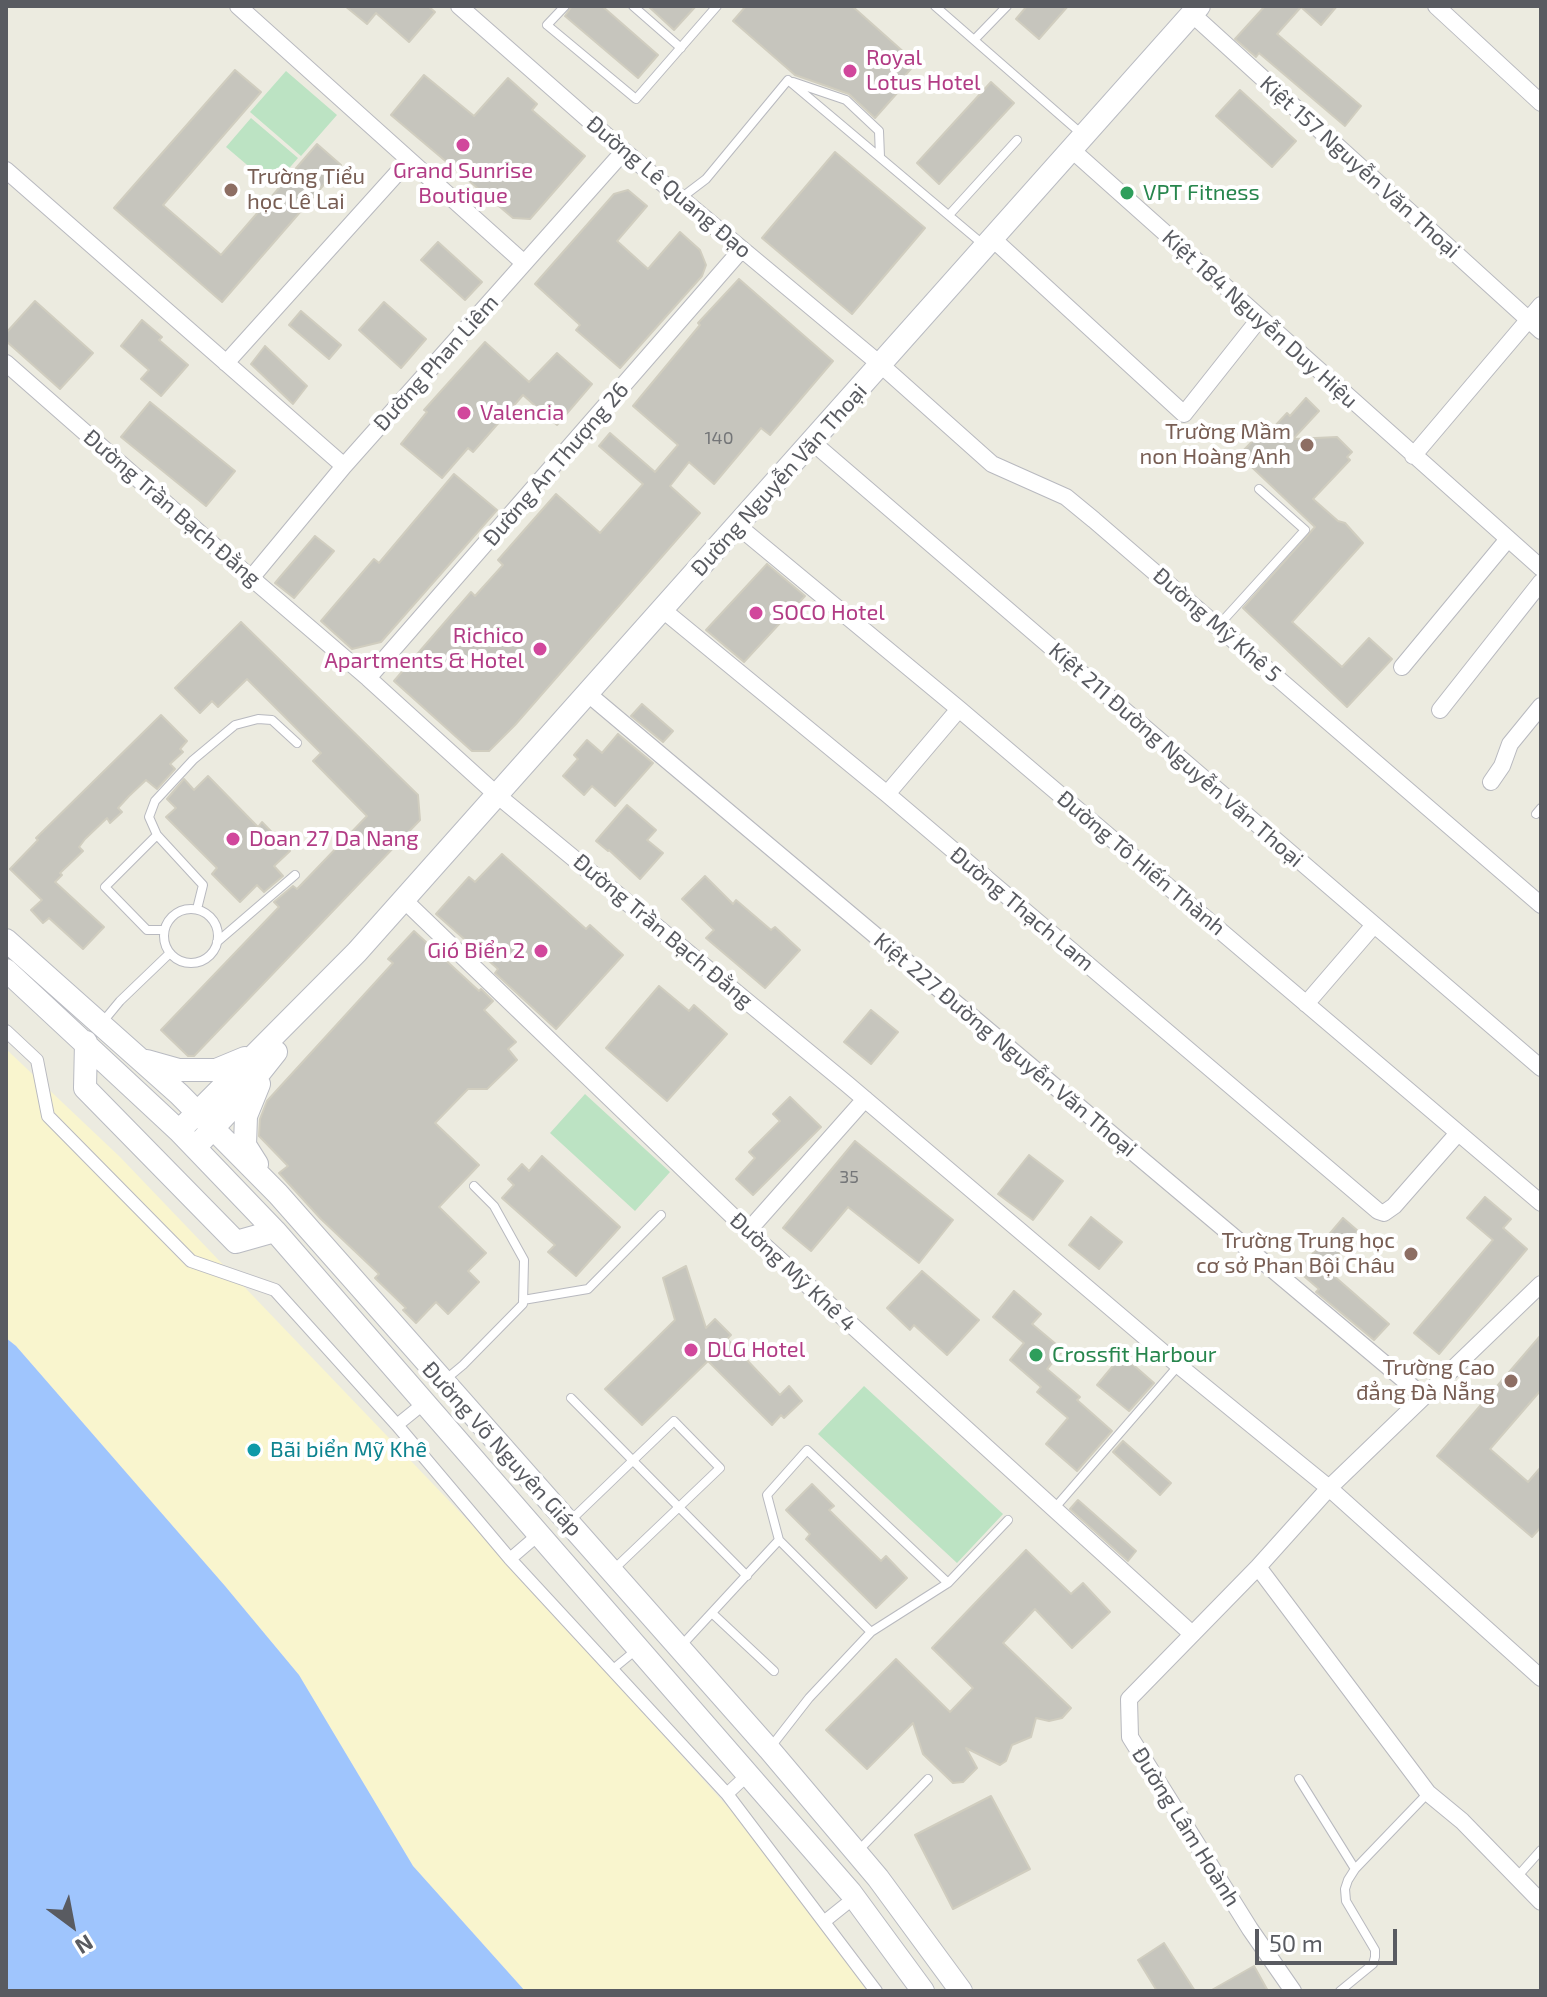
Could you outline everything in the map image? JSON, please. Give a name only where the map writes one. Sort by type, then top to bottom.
[{"type":"main road","name":"Đường Nguyễn Văn Thoại","points":[[195,1147],[206,1120],[1195,10]]},
{"type":"main road","name":"Đường Võ Nguyên Giáp","points":[[6,940],[206,1120],[278,1194],[769,1749],[857,1853],[961,1991]]},
{"type":"main road","name":"Đường Võ Nguyên Giáp","points":[[6,970],[179,1131],[275,1231],[851,1893],[923,1991]]},
{"type":"main road","points":[[101,1024],[86,1042],[85,1088],[236,1242],[275,1231]]},
{"type":"main road","points":[[139,1058],[179,1070],[216,1070],[262,1058]]},
{"type":"main road","points":[[262,1058],[246,1116],[245,1145],[278,1194]]},
{"type":"main road","name":"Đường Nguyễn Văn Thoại","points":[[179,1131],[206,1120]]},
{"type":"street","points":[[238,6],[524,263]]},
{"type":"street","name":"Đường Lê Quang Đạo","points":[[459,6],[624,151],[881,365]]},
{"type":"street","points":[[1436,6],[1541,103]]},
{"type":"street","name":"Kiệt 157 Nguyễn Văn Thoại","points":[[1195,10],[1535,326]]},
{"type":"street","name":"Kiệt 184 Nguyễn Duy Hiệu","points":[[1078,143],[1260,318],[1541,568]]},
{"type":"street","name":"Đường Phan Liêm","points":[[252,577],[344,466],[624,151]]},
{"type":"street","points":[[226,363],[409,160]]},
{"type":"street","points":[[6,170],[344,466]]},
{"type":"street","points":[[989,243],[1184,414],[1260,318]]},
{"type":"street","name":"Đường An Thượng 26","points":[[368,678],[742,249]]},
{"type":"street","points":[[1413,456],[1535,326],[1541,305]]},
{"type":"street","name":"Đường Trần Bạch Đằng","points":[[6,363],[368,678],[497,795],[1329,1488],[1541,1678]]},
{"type":"street","name":"Đường Mỹ Khê 5","points":[[881,365],[992,464],[1066,497],[1541,905]]},
{"type":"street","name":"Kiệt 211 Đường Nguyễn Văn Thoại","points":[[811,441],[1541,1068]]},
{"type":"street","name":"Đường Tô Hiến Thành","points":[[738,526],[959,709],[1541,1203]]},
{"type":"street","points":[[1402,667],[1508,539]]},
{"type":"street","points":[[1440,710],[1541,582]]},
{"type":"street","name":"Đường Thạch Lam","points":[[663,610],[887,794],[1378,1211],[1384,1213],[1394,1206],[1458,1133]]},
{"type":"street","name":"Kiệt 227 Đường Nguyễn Văn Thoại","points":[[587,693],[1423,1396]]},
{"type":"street","points":[[1491,782],[1502,766],[1510,744],[1541,706]]},
{"type":"street","points":[[887,794],[959,709]]},
{"type":"street","name":"Đường Mỹ Khê 4","points":[[404,900],[748,1231],[1191,1633]]},
{"type":"street","points":[[1306,1004],[1374,925]]},
{"type":"street","points":[[6,1031],[37,1060],[48,1116],[191,1261],[275,1290],[397,1425],[510,1559],[727,1794],[876,1991]]},
{"type":"street","points":[[748,1231],[865,1099]]},
{"type":"street","name":"Đường Lâm Hoành","points":[[1293,1991],[1250,1929],[1130,1737],[1129,1699],[1258,1567],[1329,1488],[1541,1284]]},
{"type":"street","points":[[397,1425],[418,1408]]},
{"type":"street","points":[[510,1559],[531,1541]]},
{"type":"street","points":[[1258,1567],[1428,1793],[1462,1821],[1541,1902]]},
{"type":"street","points":[[727,1794],[742,1780]]},
{"type":"street","points":[[825,1921],[845,1905]]},
{"type":"lane","points":[[565,6],[547,25],[636,99],[717,6]]},
{"type":"lane","points":[[633,6],[681,48]]},
{"type":"lane","points":[[935,6],[974,40],[1078,143]]},
{"type":"lane","points":[[974,40],[1007,6]]},
{"type":"lane","points":[[788,80],[846,100],[879,131],[880,157]]},
{"type":"lane","points":[[788,80],[949,215],[989,243]]},
{"type":"lane","points":[[681,198],[706,179],[788,80]]},
{"type":"lane","points":[[949,215],[1017,140]]},
{"type":"lane","points":[[1218,626],[1305,530],[1259,489]]},
{"type":"lane","points":[[197,909],[203,885],[157,835],[149,817],[155,801],[193,760],[235,725],[258,719],[272,720],[297,743]]},
{"type":"lane","points":[[157,835],[105,887],[147,930],[164,930]]},
{"type":"lane","points":[[217,942],[216,925],[197,909],[180,911],[164,930],[170,953],[184,962],[201,961],[217,942],[295,875]]},
{"type":"lane","points":[[101,1024],[120,1001],[170,953]]},
{"type":"lane","points":[[442,1382],[523,1304],[524,1260],[494,1206],[474,1186]]},
{"type":"lane","points":[[523,1300],[588,1289],[661,1215]]},
{"type":"lane","points":[[1053,1510],[1178,1365]]},
{"type":"lane","points":[[571,1398],[747,1576]]},
{"type":"lane","points":[[568,1523],[674,1421],[720,1468],[611,1572]]},
{"type":"lane","points":[[871,1632],[779,1540],[767,1495],[807,1450],[948,1583]]},
{"type":"lane","points":[[769,1749],[809,1698],[871,1632],[948,1583],[1008,1520]]},
{"type":"lane","points":[[679,1648],[779,1540]]},
{"type":"lane","points":[[713,1614],[774,1671]]},
{"type":"lane","points":[[613,1669],[630,1655]]},
{"type":"lane","points":[[857,1853],[928,1779]]},
{"type":"lane","points":[[1299,1779],[1355,1869]]},
{"type":"lane","points":[[1340,1991],[1373,1964],[1375,1957],[1375,1950],[1346,1901],[1345,1889],[1355,1869],[1428,1793]]},
{"type":"lane","points":[[1517,1877],[1541,1850]]},
{"type":"green space","points":[[286,71],[337,115],[301,156],[250,112]]},
{"type":"green space","points":[[251,118],[298,158],[273,187],[226,147]]},
{"type":"green space","points":[[585,1094],[670,1172],[635,1211],[550,1133]]},
{"type":"green space","points":[[864,1386],[1003,1514],[957,1563],[818,1434]]},
{"type":"sand","name":"Bãi biển Mỹ Khê","points":[[6,1049],[120,1157],[500,1554],[763,1846],[870,1991],[525,1991],[413,1866],[299,1675],[225,1586],[6,1338]]},
{"type":"water","points":[[6,1338],[225,1586],[299,1675],[413,1866],[525,1991],[6,1991]]},
{"type":"building","points":[[345,6],[428,6],[435,12],[409,42],[376,13],[367,24]]},
{"type":"building","points":[[572,6],[602,6],[658,55],[638,78],[565,16]]},
{"type":"building","points":[[648,6],[696,6],[674,30]]},
{"type":"building","name":"Royal Lotus Hotel","points":[[746,6],[852,6],[916,63],[902,79],[906,83],[875,118],[849,94],[795,75],[733,21]]},
{"type":"building","points":[[1027,6],[1068,6],[1039,39],[1016,19]]},
{"type":"building","points":[[1265,6],[1337,6],[1321,25],[1301,7],[1277,34],[1361,106],[1345,126],[1259,53],[1256,57],[1235,39]]},
{"type":"building","points":[[235,70],[261,92],[163,205],[221,255],[317,144],[341,165],[222,302],[114,208]]},
{"type":"building","points":[[424,75],[474,116],[508,78],[537,104],[532,110],[585,156],[530,219],[513,218],[391,115]]},
{"type":"building","points":[[991,82],[1014,103],[939,184],[917,163]]},
{"type":"building","points":[[1240,90],[1296,141],[1272,167],[1216,116]]},
{"type":"building","name":"Royal Lotus Hotel","points":[[835,152],[925,228],[852,314],[762,238]]},
{"type":"building","points":[[628,190],[647,206],[617,241],[648,269],[680,232],[700,250],[706,265],[702,276],[620,368],[576,330],[580,325],[535,284],[614,194]]},
{"type":"building","points":[[438,242],[482,282],[465,300],[421,260]]},
{"type":"building","points":[[739,279],[833,361],[770,435],[761,428],[714,484],[689,462],[670,486],[700,513],[515,725],[489,751],[472,751],[394,681],[471,592],[475,596],[503,565],[498,560],[556,494],[600,533],[643,484],[599,446],[610,433],[655,472],[678,445],[633,406],[700,325],[698,323]]},
{"type":"building","points":[[35,301],[93,353],[60,389],[6,341],[6,333]]},
{"type":"building","points":[[384,302],[426,339],[401,368],[359,330]]},
{"type":"building","points":[[301,311],[341,345],[329,359],[289,325]]},
{"type":"building","points":[[142,320],[162,337],[159,340],[188,365],[161,396],[141,379],[149,370],[121,346]]},
{"type":"building","points":[[485,342],[529,382],[557,353],[592,384],[557,425],[523,395],[473,452],[468,448],[442,478],[401,444],[427,412],[424,410]]},
{"type":"building","points":[[265,346],[307,386],[293,404],[251,364]]},
{"type":"building","points":[[1306,398],[1319,411],[1293,439],[1337,437],[1352,452],[1347,457],[1350,460],[1313,499],[1338,521],[1345,523],[1363,543],[1292,622],[1342,667],[1369,638],[1392,659],[1347,707],[1243,608],[1315,527],[1239,455],[1270,423],[1274,427],[1287,413],[1290,416]]},
{"type":"building","points":[[150,402],[235,471],[206,506],[121,437]]},
{"type":"building","points":[[454,474],[497,510],[381,642],[352,649],[321,621],[374,559],[379,563]]},
{"type":"building","points":[[315,536],[334,551],[294,598],[275,583]]},
{"type":"building","name":"SOCO Hotel","points":[[767,564],[805,596],[744,662],[706,630]]},
{"type":"building","points":[[241,622],[418,795],[420,820],[194,1056],[188,1056],[161,1030],[279,907],[274,902],[293,886],[297,889],[367,816],[313,761],[321,753],[247,679],[218,707],[212,701],[200,713],[175,688]]},
{"type":"building","points":[[642,704],[673,731],[663,742],[631,716]]},
{"type":"building","points":[[161,715],[187,741],[180,749],[183,752],[170,764],[175,769],[157,789],[146,780],[129,796],[118,808],[122,812],[110,823],[107,818],[85,839],[79,847],[83,851],[55,882],[104,927],[83,949],[49,918],[43,923],[31,910],[42,900],[10,869],[38,840],[36,838]]},
{"type":"building","points":[[618,734],[653,763],[615,806],[592,786],[584,795],[563,776],[578,759],[574,755],[587,740],[602,753]]},
{"type":"building","name":"Doan 27 Da Nang","points":[[208,776],[258,827],[262,822],[290,851],[274,866],[283,876],[264,892],[257,885],[240,902],[212,874],[217,868],[166,817],[176,808],[167,799],[184,779],[194,790]]},
{"type":"building","points":[[627,805],[656,830],[647,840],[663,853],[640,879],[596,841]]},
{"type":"building","points":[[502,854],[586,929],[590,925],[623,955],[556,1029],[495,973],[498,969],[436,914],[469,877],[475,882]]},
{"type":"building","points":[[705,876],[733,904],[736,900],[771,930],[775,927],[800,950],[765,988],[706,938],[714,930],[682,899]]},
{"type":"building","points":[[414,931],[493,1001],[484,1010],[516,1042],[508,1049],[517,1060],[487,1089],[468,1089],[435,1123],[479,1165],[439,1207],[486,1253],[468,1271],[479,1282],[448,1314],[436,1302],[416,1323],[403,1310],[406,1308],[375,1278],[379,1274],[321,1219],[279,1173],[288,1166],[259,1136],[260,1119],[267,1101],[393,963],[388,959]]},
{"type":"building","points":[[659,986],[689,1011],[694,1005],[727,1034],[667,1101],[606,1048]]},
{"type":"building","points":[[871,1010],[898,1032],[871,1064],[844,1042]]},
{"type":"building","points":[[790,1097],[821,1127],[753,1195],[736,1179],[755,1158],[749,1152],[780,1121],[773,1114]]},
{"type":"building","points":[[855,1141],[953,1220],[919,1263],[848,1207],[811,1251],[783,1228]]},
{"type":"building","points":[[1029,1155],[1063,1181],[1033,1220],[998,1194]]},
{"type":"building","points":[[542,1156],[620,1227],[576,1276],[548,1252],[555,1245],[502,1198],[514,1185],[508,1179],[522,1164],[529,1171]]},
{"type":"building","points":[[1485,1197],[1511,1219],[1503,1228],[1527,1249],[1439,1354],[1414,1333],[1493,1240],[1467,1218]]},
{"type":"building","points":[[1091,1217],[1122,1242],[1099,1269],[1069,1245]]},
{"type":"building","points":[[1343,1218],[1358,1231],[1326,1269],[1389,1324],[1374,1340],[1316,1292],[1319,1289],[1298,1271]]},
{"type":"building","name":"DLG Hotel","points":[[686,1266],[706,1328],[715,1319],[731,1335],[727,1339],[780,1395],[789,1386],[802,1401],[784,1418],[781,1415],[772,1425],[708,1361],[642,1425],[605,1389],[675,1320],[663,1278]]},
{"type":"building","points":[[922,1271],[979,1320],[947,1355],[914,1325],[910,1330],[887,1308]]},
{"type":"building","points":[[1014,1291],[1041,1314],[1032,1324],[1063,1350],[1047,1369],[1080,1397],[1077,1400],[1112,1431],[1077,1471],[1046,1444],[1068,1418],[1037,1392],[1041,1387],[1010,1360],[1024,1343],[993,1317]]},
{"type":"building","points":[[1541,1335],[1541,1390],[1490,1449],[1528,1482],[1541,1467],[1541,1527],[1532,1537],[1437,1456]]},
{"type":"building","points":[[1122,1355],[1154,1383],[1129,1411],[1097,1385]]},
{"type":"building","points":[[1123,1441],[1171,1483],[1160,1495],[1113,1452]]},
{"type":"building","points":[[812,1484],[834,1506],[829,1510],[881,1561],[886,1556],[907,1578],[876,1608],[806,1539],[810,1534],[786,1510]]},
{"type":"building","points":[[1078,1500],[1136,1551],[1128,1561],[1070,1509]]},
{"type":"building","points":[[1026,1550],[1071,1594],[1083,1583],[1110,1612],[1072,1648],[1035,1609],[1003,1643],[1071,1708],[1062,1718],[1049,1721],[1036,1718],[1031,1737],[1012,1745],[1006,1761],[1000,1765],[966,1748],[977,1768],[963,1782],[953,1783],[923,1754],[913,1723],[867,1769],[826,1730],[896,1659],[950,1712],[973,1688],[932,1648]]},
{"type":"building","points":[[991,1796],[1030,1869],[953,1909],[915,1835]]},
{"type":"building","points":[[1164,1943],[1195,1991],[1157,1991],[1138,1960]]},
{"type":"building","points":[[1254,1966],[1268,1991],[1210,1991]]},
{"type":"place","name":"Royal Lotus Hotel","points":[[850,71]]},
{"type":"place","name":"Grand Sunrise Boutique","points":[[463,145]]},
{"type":"place","name":"Trường Tiểu học Lê Lai","points":[[231,190]]},
{"type":"place","name":"VPT Fitness","points":[[1127,193]]},
{"type":"place","name":"Valencia","points":[[464,413]]},
{"type":"place","name":"Trường Mầm non Hoàng Anh","points":[[1307,445]]},
{"type":"place","name":"SOCO Hotel","points":[[756,613]]},
{"type":"place","name":"Richico Apartments & Hotel","points":[[540,649]]},
{"type":"place","name":"Doan 27 Da Nang","points":[[233,839]]},
{"type":"place","name":"Gió Biển 2","points":[[541,951]]},
{"type":"place","name":"Trường Trung học cơ sở Phan Bội Châu","points":[[1411,1254]]},
{"type":"place","name":"DLG Hotel","points":[[691,1350]]},
{"type":"place","name":"Crossfit Harbour","points":[[1036,1355]]},
{"type":"place","name":"Trường Cao đẳng Đà Nẵng","points":[[1511,1381]]},
{"type":"place","name":"Bãi biển Mỹ Khê","points":[[254,1450]]}]
